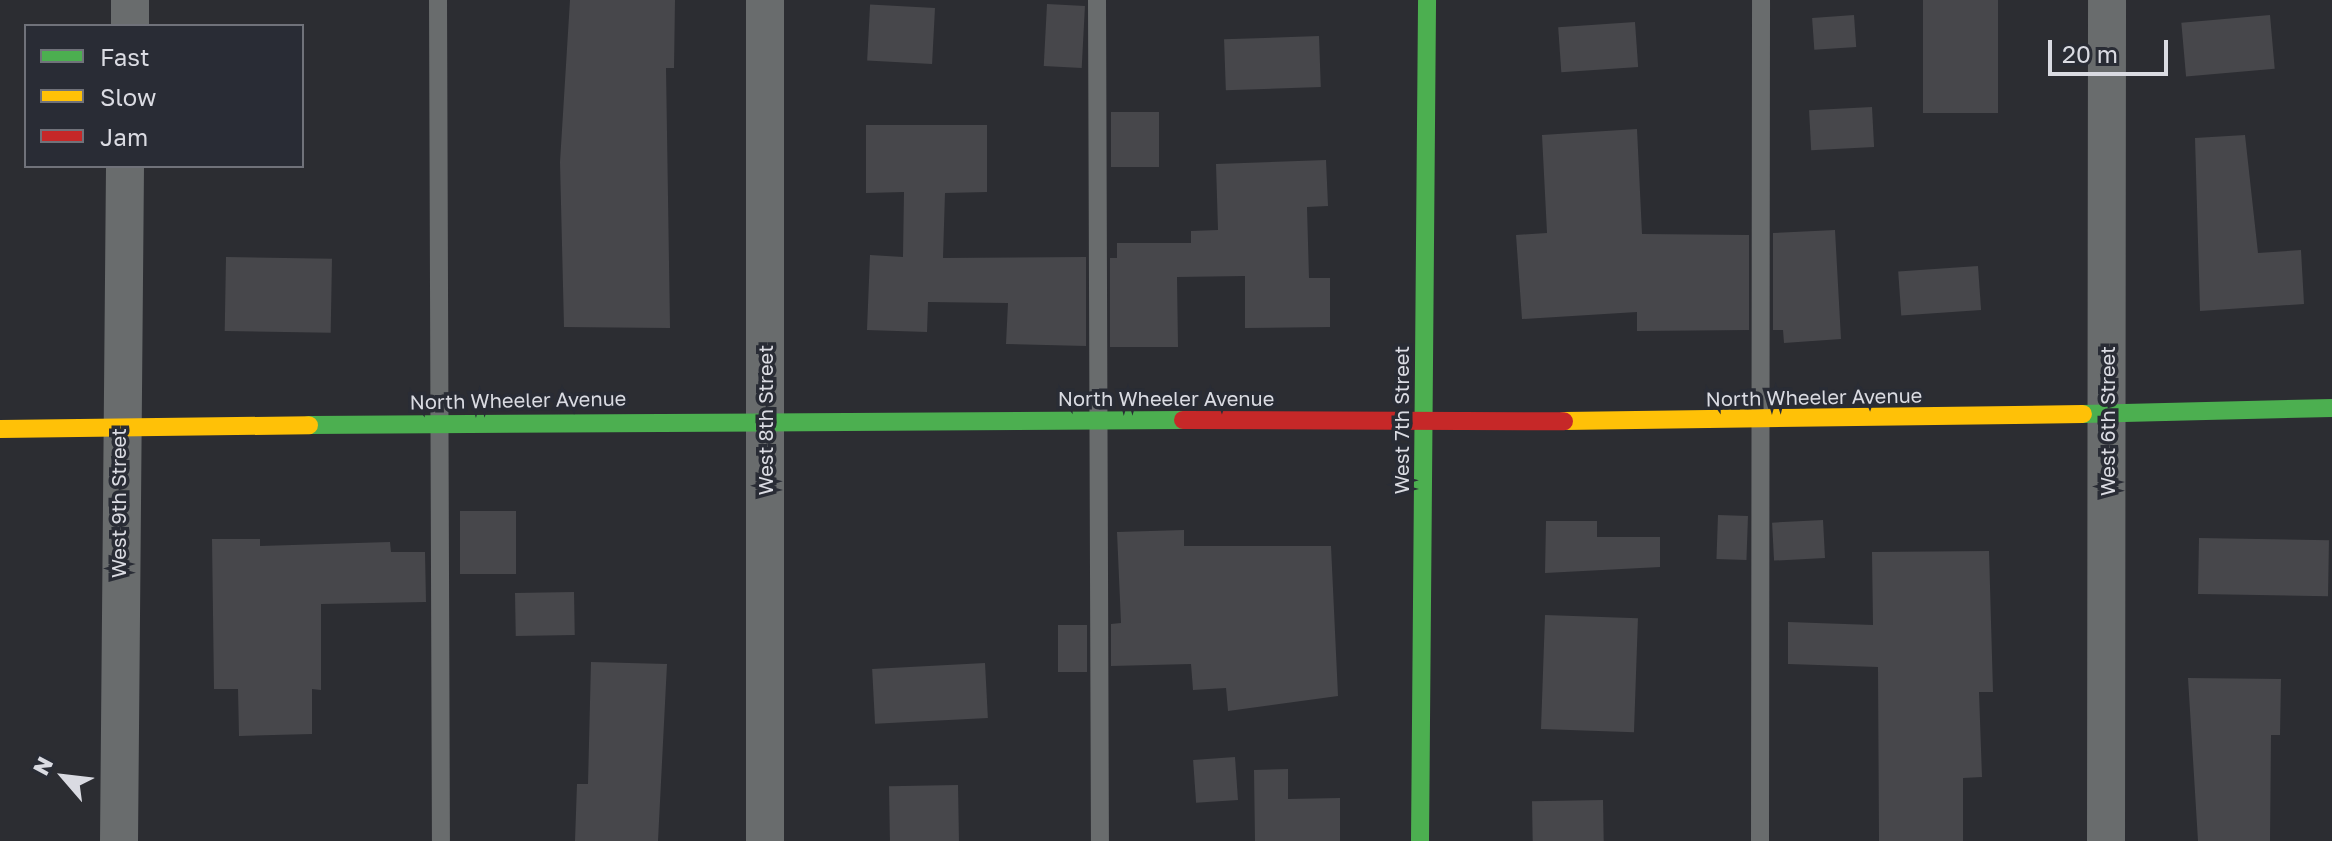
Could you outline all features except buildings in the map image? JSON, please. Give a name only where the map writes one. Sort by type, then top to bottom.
[{"type":"street","points":[[130,0],[130,24]]},
{"type":"street","name":"West 8th Street","points":[[765,0],[765,841]]},
{"type":"street","name":"West 7th Street","points":[[1420,841],[1427,0]]},
{"type":"street","name":"West 6th Street","points":[[2106,841],[2107,0]]},
{"type":"street","name":"West 9th Street","points":[[119,841],[118,427],[125,168]]},
{"type":"street","name":"North Wheeler Avenue","points":[[0,429],[765,419],[1761,421],[2332,408]]},
{"type":"lane","points":[[438,0],[441,841]]},
{"type":"lane","points":[[1097,0],[1100,841]]},
{"type":"lane","points":[[1760,841],[1761,0]]},
{"type":"traffic: fast","points":[[1420,841],[1427,0]]},
{"type":"traffic: fast","points":[[2083,414],[2332,408]]},
{"type":"traffic: fast","points":[[309,425],[1183,420]]},
{"type":"traffic: slow","points":[[1564,421],[2083,414]]},
{"type":"traffic: slow","points":[[0,429],[309,425]]},
{"type":"traffic: jam","points":[[1183,420],[1564,421]]}]
